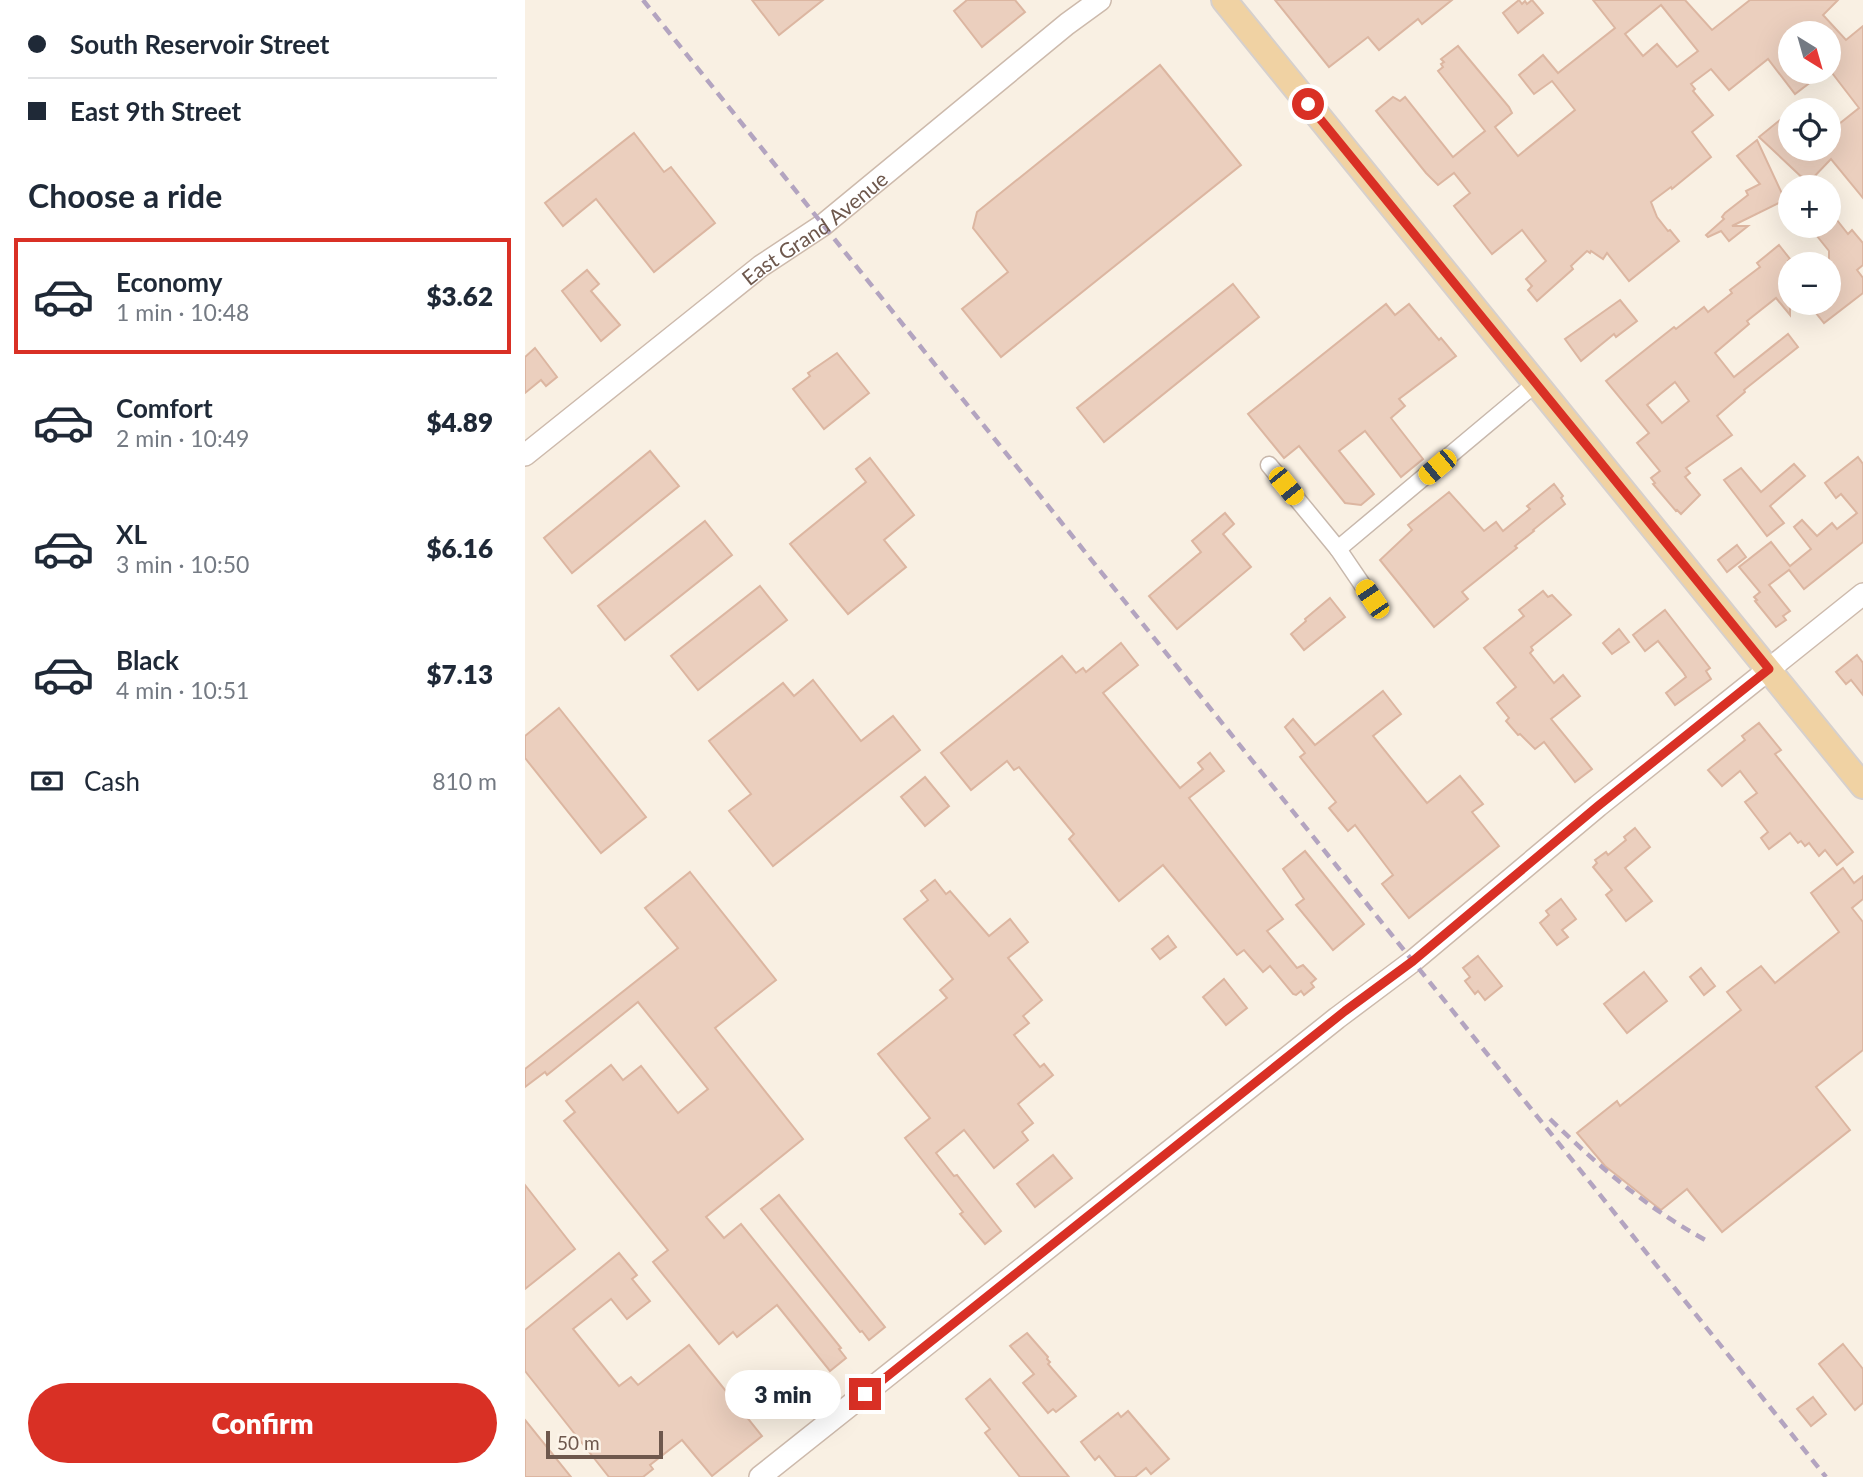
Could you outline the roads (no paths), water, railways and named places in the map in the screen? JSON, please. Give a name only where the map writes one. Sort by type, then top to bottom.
[{"type":"main road","points":[[1224,0],[1863,786]]},
{"type":"street","name":"East Grand Avenue","points":[[525,455],[761,266],[823,225],[1067,24],[1100,0]]},
{"type":"street","points":[[1338,549],[1535,384]]},
{"type":"street","points":[[1269,465],[1338,549],[1372,599]]},
{"type":"street","points":[[760,1477],[1345,1011],[1413,961],[1598,806],[1863,594]]},
{"type":"railway","points":[[643,0],[1826,1477]]},
{"type":"railway","points":[[1550,1119],[1624,1186],[1707,1241]]}]
